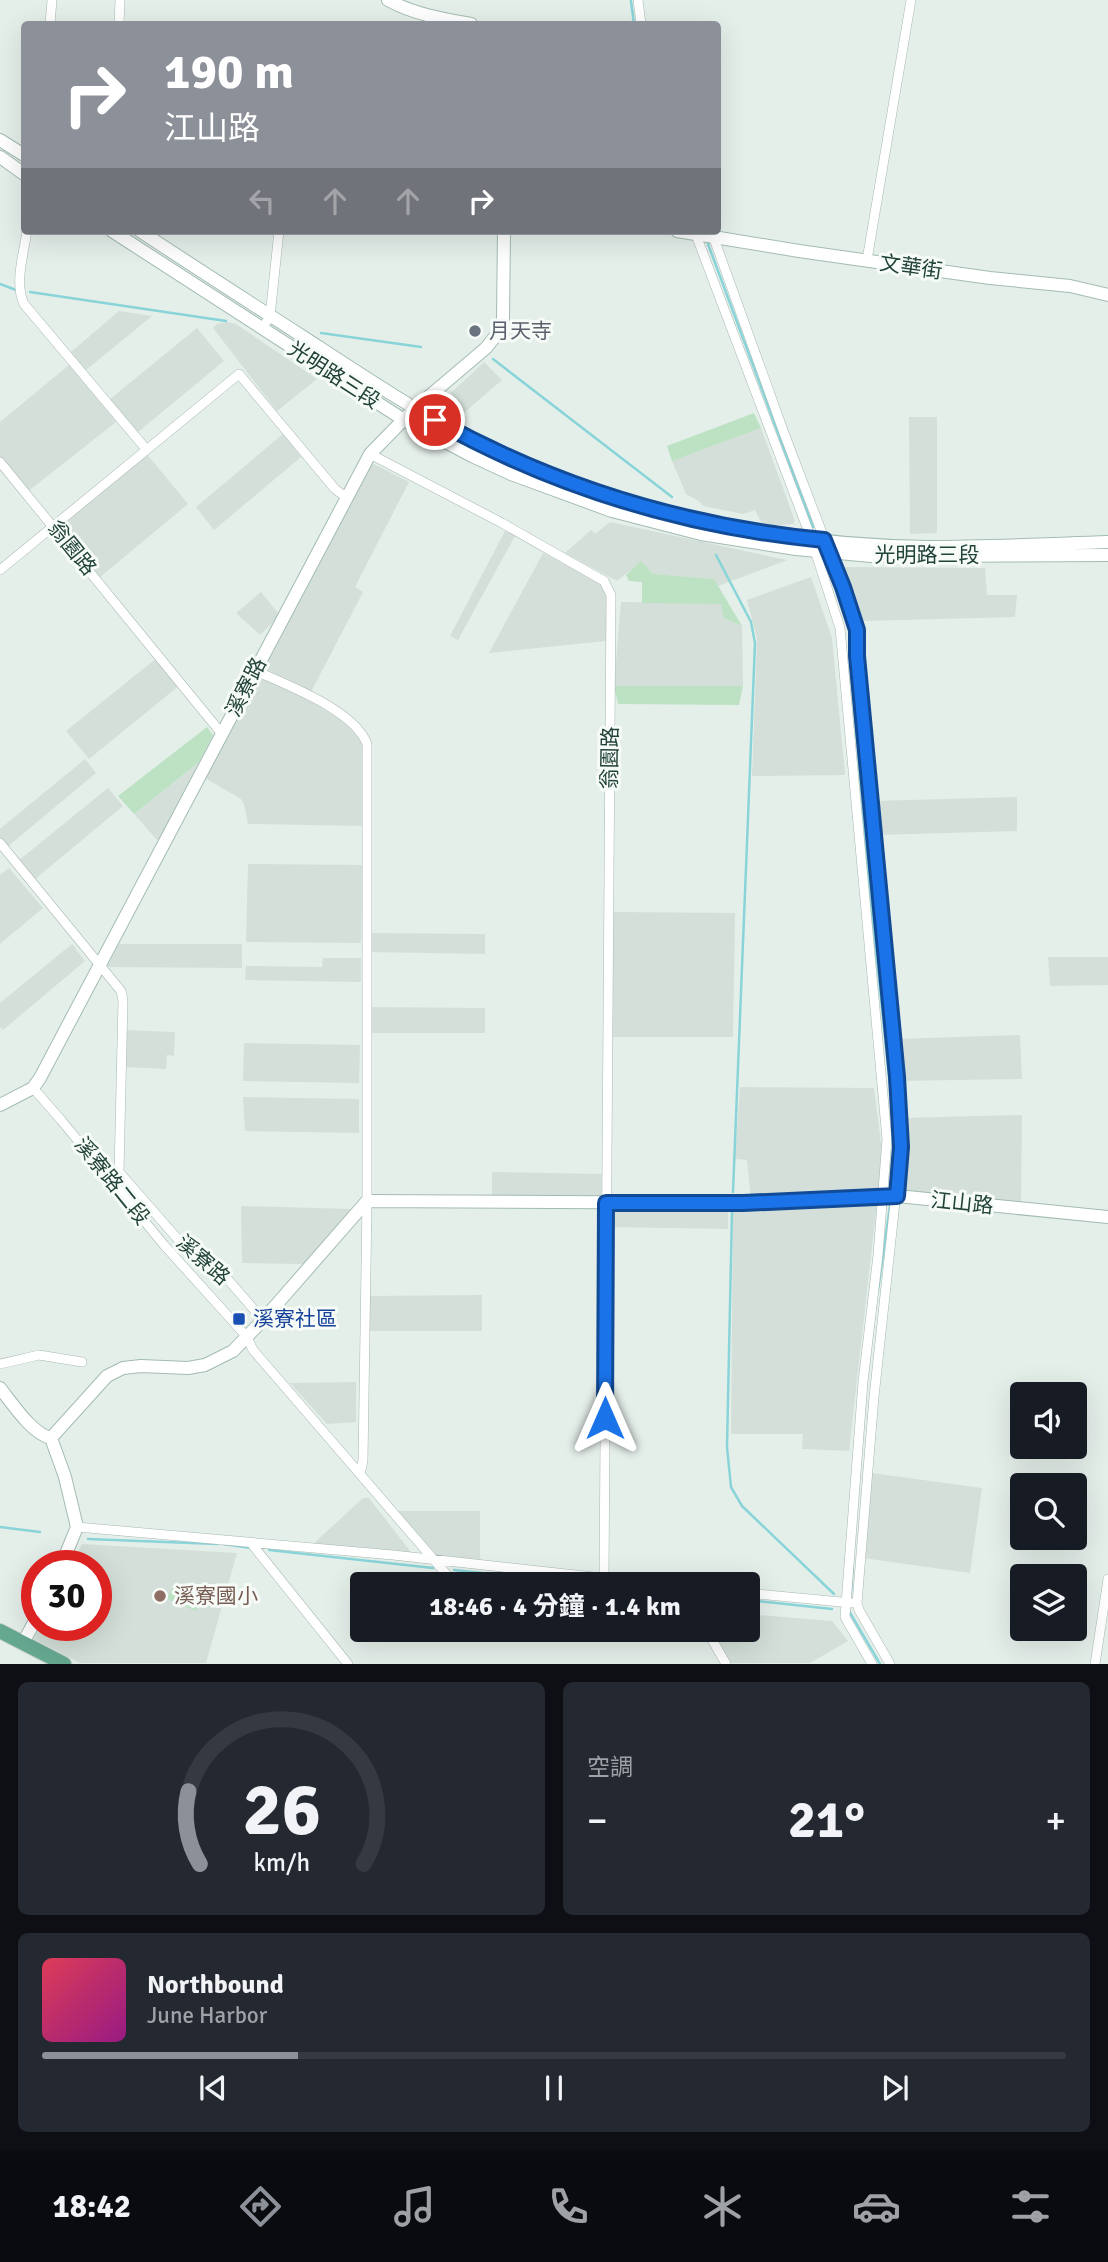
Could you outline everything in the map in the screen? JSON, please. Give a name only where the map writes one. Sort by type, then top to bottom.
[{"type":"main road","points":[[0,1631],[64,1664]]},
{"type":"street","points":[[50,21],[52,0]]},
{"type":"street","points":[[119,21],[120,0]]},
{"type":"street","points":[[388,0],[438,18],[454,21]]},
{"type":"street","points":[[638,0],[641,21]]},
{"type":"street","points":[[867,260],[911,0]]},
{"type":"street","points":[[0,140],[21,153]]},
{"type":"street","points":[[0,157],[21,172]]},
{"type":"street","points":[[26,235],[20,281],[23,304],[146,449]]},
{"type":"street","name":"光明路三段","points":[[118,235],[404,420],[511,474],[612,511],[701,534],[813,544],[871,556],[1108,555]]},
{"type":"street","name":"光明路三段","points":[[146,235],[414,409],[476,443],[549,476],[628,502],[703,522],[813,544]]},
{"type":"street","points":[[262,329],[270,316],[279,235]]},
{"type":"street","points":[[414,409],[486,348],[497,334],[503,319],[504,235]]},
{"type":"street","points":[[692,235],[704,235]]},
{"type":"street","points":[[713,235],[857,630],[857,656],[897,1077],[901,1147],[890,1197],[863,1382],[845,1617],[872,1664]]},
{"type":"street","name":"文華街","points":[[719,235],[990,278],[1070,286],[1108,295]]},
{"type":"street","points":[[696,236],[813,544],[840,628],[890,1197],[857,1603],[890,1664]]},
{"type":"street","points":[[0,570],[239,374],[335,489],[347,498]]},
{"type":"street","name":"溪寮路","points":[[33,1088],[370,454],[414,409]]},
{"type":"street","name":"翁園路","points":[[370,454],[502,523],[604,581],[611,595],[604,1572]]},
{"type":"street","name":"翁園路","points":[[0,462],[222,734]]},
{"type":"street","name":"光明路三段","points":[[827,546],[928,547],[1108,542]]},
{"type":"street","points":[[254,670],[341,715],[357,726],[367,744],[367,1201],[363,1461],[359,1474]]},
{"type":"street","name":"溪寮路","points":[[0,843],[121,991],[119,1172],[190,1253],[218,1268],[263,1320]]},
{"type":"street","points":[[0,1105],[33,1088]]},
{"type":"street","name":"溪寮路二段","points":[[33,1088],[164,1245],[247,1337],[253,1350],[445,1572]]},
{"type":"street","name":"江山路","points":[[606,1203],[743,1203],[890,1197],[1108,1217]]},
{"type":"street","points":[[51,1438],[113,1372],[141,1366],[188,1368],[205,1365],[233,1351],[367,1201],[606,1203]]},
{"type":"street","points":[[0,1364],[38,1355],[82,1362]]},
{"type":"street","points":[[0,1388],[20,1413],[46,1437],[51,1438]]},
{"type":"street","points":[[51,1438],[65,1477],[77,1527],[68,1550]]},
{"type":"street","points":[[77,1527],[548,1572]]},
{"type":"street","points":[[251,1543],[348,1664]]},
{"type":"street","points":[[1095,1664],[1108,1578]]},
{"type":"street","points":[[760,1594],[857,1603]]},
{"type":"street","points":[[713,1642],[726,1664]]},
{"type":"shaded area","points":[[119,311],[152,316],[86,370],[71,352]]},
{"type":"shaded area","points":[[217,324],[236,324],[317,379],[277,411],[213,328]]},
{"type":"shaded area","points":[[197,328],[224,361],[138,432],[110,399]]},
{"type":"shaded area","points":[[484,362],[502,380],[452,421],[435,408]]},
{"type":"shaded area","points":[[69,365],[116,422],[27,492],[0,460],[0,422]]},
{"type":"shaded area","points":[[909,417],[937,417],[937,533],[910,534]]},
{"type":"shaded area","points":[[761,428],[795,521],[793,524],[763,526],[755,510],[743,514],[703,506],[686,494],[672,461]]},
{"type":"shaded area","points":[[283,434],[301,457],[214,530],[196,507]]},
{"type":"shaded area","points":[[146,453],[188,504],[99,578],[57,527]]},
{"type":"shaded area","points":[[374,464],[409,482],[355,587],[363,592],[310,694],[262,667],[369,466]]},
{"type":"shaded area","points":[[610,522],[787,560],[718,586],[713,579],[653,574],[641,562],[617,581],[565,553],[591,530],[595,534]]},
{"type":"shaded area","points":[[505,531],[515,536],[458,640],[450,636]]},
{"type":"shaded area","points":[[543,553],[606,587],[606,641],[489,653]]},
{"type":"shaded area","points":[[841,567],[985,568],[987,595],[1017,595],[1015,617],[863,621],[840,573]]},
{"type":"shaded area","points":[[811,577],[832,638],[845,775],[752,776],[757,639],[747,600]]},
{"type":"shaded area","points":[[261,592],[278,613],[260,635],[237,612]]},
{"type":"shaded area","points":[[621,602],[722,603],[724,618],[742,626],[743,686],[614,686]]},
{"type":"shaded area","points":[[158,657],[180,685],[89,759],[66,731]]},
{"type":"shaded area","points":[[263,676],[355,726],[363,735],[364,826],[248,824],[241,799],[203,777],[257,677]]},
{"type":"shaded area","points":[[85,759],[96,773],[6,848],[0,840],[0,829]]},
{"type":"shaded area","points":[[199,762],[161,838],[157,840],[134,814]]},
{"type":"shaded area","points":[[108,788],[123,806],[34,880],[18,861]]},
{"type":"shaded area","points":[[1017,797],[1017,831],[876,835],[873,801]]},
{"type":"shaded area","points":[[248,864],[363,865],[361,943],[246,942]]},
{"type":"shaded area","points":[[9,868],[43,908],[0,944],[0,875]]},
{"type":"shaded area","points":[[614,912],[735,913],[733,1037],[611,1037]]},
{"type":"shaded area","points":[[368,933],[485,934],[485,954],[368,952]]},
{"type":"shaded area","points":[[72,944],[85,961],[3,1030],[0,1027],[0,1003]]},
{"type":"shaded area","points":[[119,944],[242,944],[242,968],[107,967]]},
{"type":"shaded area","points":[[1048,957],[1108,957],[1108,985],[1050,986]]},
{"type":"shaded area","points":[[323,958],[361,958],[361,982],[245,980],[246,966],[322,967]]},
{"type":"shaded area","points":[[367,1007],[485,1008],[485,1033],[371,1033]]},
{"type":"shaded area","points":[[125,1030],[175,1032],[174,1056],[167,1055],[166,1069],[125,1067]]},
{"type":"shaded area","points":[[1020,1035],[1022,1079],[897,1081],[896,1039]]},
{"type":"shaded area","points":[[244,1043],[360,1045],[359,1083],[243,1081]]},
{"type":"shaded area","points":[[740,1087],[874,1088],[882,1151],[879,1192],[751,1199],[747,1160],[735,1159]]},
{"type":"shaded area","points":[[243,1097],[359,1099],[359,1133],[245,1131]]},
{"type":"shaded area","points":[[1022,1115],[1021,1203],[905,1192],[900,1187],[900,1118]]},
{"type":"shaded area","points":[[492,1172],[602,1174],[601,1199],[492,1198]]},
{"type":"shaded area","points":[[877,1202],[849,1451],[802,1449],[803,1434],[731,1434],[733,1207]]},
{"type":"shaded area","points":[[610,1205],[728,1206],[728,1229],[610,1227]]},
{"type":"shaded area","points":[[241,1206],[352,1209],[304,1264],[242,1263]]},
{"type":"shaded area","points":[[482,1295],[482,1331],[368,1331],[368,1296]]},
{"type":"shaded area","points":[[356,1382],[356,1422],[327,1424],[290,1383]]},
{"type":"shaded area","points":[[872,1473],[982,1488],[970,1573],[863,1558]]},
{"type":"shaded area","points":[[363,1498],[369,1498],[414,1556],[312,1545]]},
{"type":"shaded area","points":[[398,1511],[480,1511],[480,1559],[435,1557]]},
{"type":"shaded area","name":"溪寮國小","points":[[82,1544],[237,1553],[206,1663],[80,1663],[38,1641],[112,1641],[112,1550],[79,1550]]},
{"type":"shaded area","points":[[760,1615],[832,1621],[848,1641],[810,1663],[731,1663],[718,1642],[760,1642]]},
{"type":"green space","points":[[754,413],[761,428],[672,461],[667,446]]},
{"type":"green space","points":[[641,561],[653,574],[714,579],[742,626],[724,618],[721,604],[642,603],[642,582],[629,581],[626,575]]},
{"type":"green space","points":[[614,686],[743,686],[739,705],[618,704]]},
{"type":"green space","points":[[207,727],[213,735],[199,762],[134,814],[118,796]]},
{"type":"green space","points":[[174,1584],[203,1596],[196,1611],[167,1599]]},
{"type":"waterway","points":[[631,1],[634,21]]},
{"type":"waterway","points":[[708,244],[813,527]]},
{"type":"waterway","points":[[0,284],[16,290]]},
{"type":"waterway","points":[[30,292],[226,321]]},
{"type":"waterway","points":[[321,333],[421,347]]},
{"type":"waterway","points":[[493,359],[672,497]]},
{"type":"waterway","points":[[716,555],[751,622],[755,643],[733,1192]]},
{"type":"waterway","points":[[829,568],[850,624],[851,670],[870,893],[896,1143],[894,1175]]},
{"type":"waterway","points":[[878,1290],[890,1206]]},
{"type":"waterway","points":[[732,1210],[727,1447],[731,1487],[742,1506],[834,1594]]},
{"type":"waterway","points":[[0,1527],[40,1532]]},
{"type":"waterway","points":[[88,1539],[217,1544]]},
{"type":"waterway","points":[[223,1544],[251,1548]]},
{"type":"waterway","points":[[269,1550],[433,1568]]},
{"type":"waterway","points":[[851,1593],[853,1564]]},
{"type":"waterway","points":[[454,1570],[473,1572]]},
{"type":"waterway","points":[[760,1601],[832,1609]]},
{"type":"waterway","points":[[849,1611],[880,1664]]},
{"type":"place","name":"月天寺","points":[[475,331]]},
{"type":"place","name":"溪寮社區","points":[[239,1319]]},
{"type":"place","name":"溪寮國小","points":[[160,1596]]},
{"type":"route","points":[[435,420],[476,443],[549,476],[628,502],[703,522],[824,540],[857,630],[876,869],[897,1077],[901,1147],[897,1196],[743,1203],[606,1203],[605,1418]]}]
